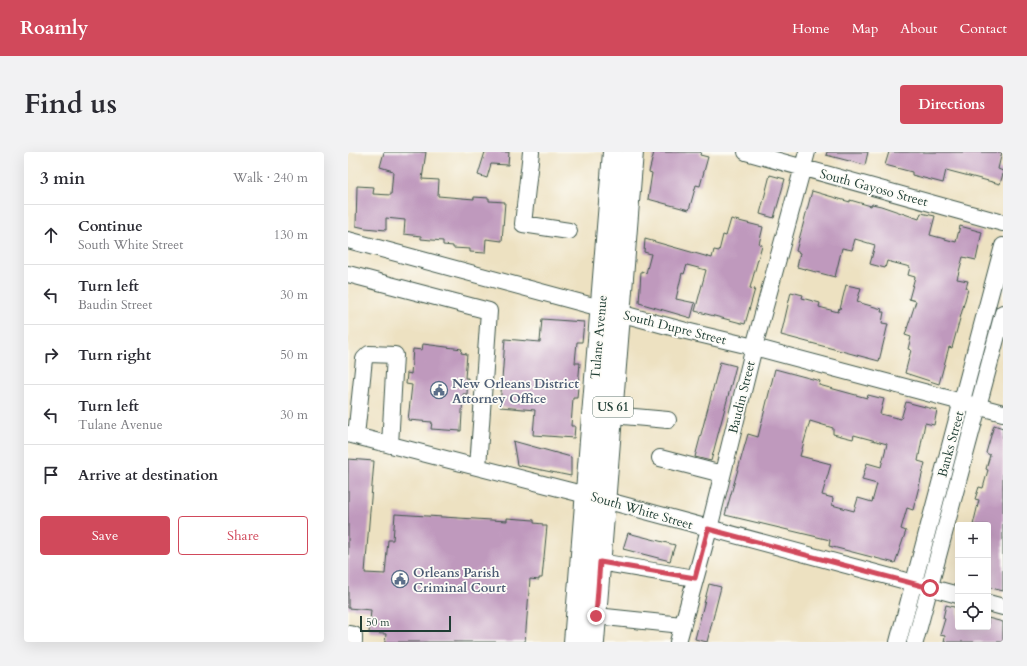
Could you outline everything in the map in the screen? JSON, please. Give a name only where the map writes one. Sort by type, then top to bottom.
[{"type":"main road","name":"Tulane Avenue","points":[[574,642],[613,152]]},
{"type":"main road","name":"Tulane Avenue","points":[[594,642],[633,152]]},
{"type":"street","points":[[531,152],[523,224],[569,230]]},
{"type":"street","name":"South Gayoso Street","points":[[746,152],[1003,223]]},
{"type":"street","name":"Baudin Street","points":[[678,642],[754,347],[807,152]]},
{"type":"street","name":"South Dupre Street","points":[[348,240],[686,331],[754,347],[1003,413]]},
{"type":"street","name":"Banks Street","points":[[898,642],[1003,246]]},
{"type":"street","points":[[348,274],[489,311],[478,467]]},
{"type":"street","name":"Banks Street","points":[[915,642],[1003,313]]},
{"type":"street","points":[[352,435],[364,359],[369,354],[395,355],[390,444]]},
{"type":"street","points":[[612,415],[668,420]]},
{"type":"street","name":"South White Street","points":[[352,435],[605,500],[708,529],[955,594]]},
{"type":"street","points":[[660,458],[722,474]]},
{"type":"street","points":[[600,562],[695,578]]},
{"type":"street","points":[[991,604],[1003,607]]},
{"type":"street","points":[[596,616],[682,625]]},
{"type":"street","points":[[348,634],[354,635],[354,642]]},
{"type":"building","points":[[384,152],[426,152],[422,179],[439,180],[438,196],[474,199],[474,197],[489,198],[489,201],[505,202],[502,241],[486,239],[485,253],[470,252],[470,249],[453,248],[453,246],[443,245],[443,241],[421,239],[421,236],[404,234],[405,220],[386,218],[386,230],[356,226],[357,186],[374,187],[373,194],[391,195],[393,171],[380,167]]},
{"type":"building","points":[[485,152],[509,152],[508,165],[491,164],[487,178],[478,175]]},
{"type":"building","points":[[654,152],[701,152],[700,155],[708,157],[700,186],[696,185],[689,210],[648,199],[652,173],[649,172]]},
{"type":"building","points":[[827,152],[868,152],[865,165],[826,155]]},
{"type":"building","points":[[889,152],[1002,152],[998,169],[1003,171],[1003,174],[1000,184],[946,170],[943,183],[912,175],[912,172],[885,165]]},
{"type":"building","points":[[770,175],[785,179],[774,218],[760,214]]},
{"type":"building","points":[[812,191],[850,202],[850,200],[871,206],[872,204],[881,206],[919,219],[921,213],[935,216],[930,235],[956,242],[960,226],[982,232],[976,260],[963,257],[957,279],[968,281],[966,288],[968,289],[952,348],[949,347],[939,384],[905,373],[911,350],[908,349],[911,337],[905,335],[916,301],[909,299],[915,277],[908,275],[910,267],[887,261],[885,268],[870,264],[875,245],[855,239],[852,250],[842,248],[835,277],[797,267],[800,253],[796,251]]},
{"type":"building","points":[[731,219],[763,227],[759,244],[762,245],[750,288],[755,289],[745,324],[695,311],[706,270],[687,265],[684,274],[682,273],[676,299],[695,303],[691,318],[639,303],[641,271],[646,273],[651,254],[644,252],[645,239],[712,258],[714,250],[719,251],[723,235],[726,236]]},
{"type":"building","points":[[846,285],[861,288],[857,302],[882,309],[881,312],[884,312],[882,323],[888,324],[879,361],[781,335],[791,292],[803,295],[802,298],[820,303],[819,307],[838,312]]},
{"type":"building","points":[[542,319],[584,322],[582,342],[577,342],[575,363],[580,363],[577,398],[573,398],[571,426],[575,426],[574,438],[533,435],[535,410],[500,407],[505,339],[540,342]]},
{"type":"building","name":"New Orleans District Attorney Office","points":[[423,344],[462,349],[461,353],[467,354],[465,378],[468,378],[467,394],[463,394],[461,431],[431,429],[432,422],[408,420],[412,385],[406,384],[407,373],[411,374],[413,349],[422,350]]},
{"type":"building","points":[[720,362],[736,366],[711,461],[695,457]]},
{"type":"building","points":[[775,369],[820,381],[819,385],[867,398],[868,395],[884,399],[880,414],[901,419],[906,402],[937,410],[934,425],[925,423],[918,461],[925,463],[913,510],[907,508],[901,529],[906,531],[895,563],[829,546],[830,540],[725,515],[748,434],[758,437]],"holes":[[[810,421],[833,428],[833,434],[853,439],[854,435],[887,444],[881,467],[867,463],[862,480],[877,484],[872,502],[858,498],[854,511],[832,505],[833,498],[822,495],[831,464],[800,456]]]},
{"type":"building","points":[[994,425],[1003,428],[1003,591],[991,588],[991,522],[974,522],[979,500],[975,499],[979,487],[983,488],[988,470],[986,469],[990,455],[986,453]]},
{"type":"building","points":[[513,441],[571,457],[571,476],[517,465]]},
{"type":"building","name":"Orleans Parish Criminal Court","points":[[348,459],[374,461],[365,573],[385,574],[388,540],[393,540],[395,514],[507,521],[507,518],[534,520],[534,523],[547,526],[542,578],[539,578],[539,580],[530,579],[525,642],[385,642],[386,634],[369,633],[371,610],[348,608]]},
{"type":"building","points":[[628,533],[675,545],[670,561],[623,549]]},
{"type":"building","points":[[709,584],[721,587],[707,642],[695,639]]},
{"type":"building","points":[[946,605],[955,607],[955,630],[991,630],[991,619],[1003,622],[1003,642],[944,642],[945,636],[940,635],[945,619],[943,618]]},
{"type":"place","name":"New Orleans District Attorney Office","points":[[439,390]]},
{"type":"place","name":"Orleans Parish Criminal Court","points":[[400,579]]},
{"type":"route","points":[[596,616],[600,562],[695,578],[708,529],[930,588]]}]
